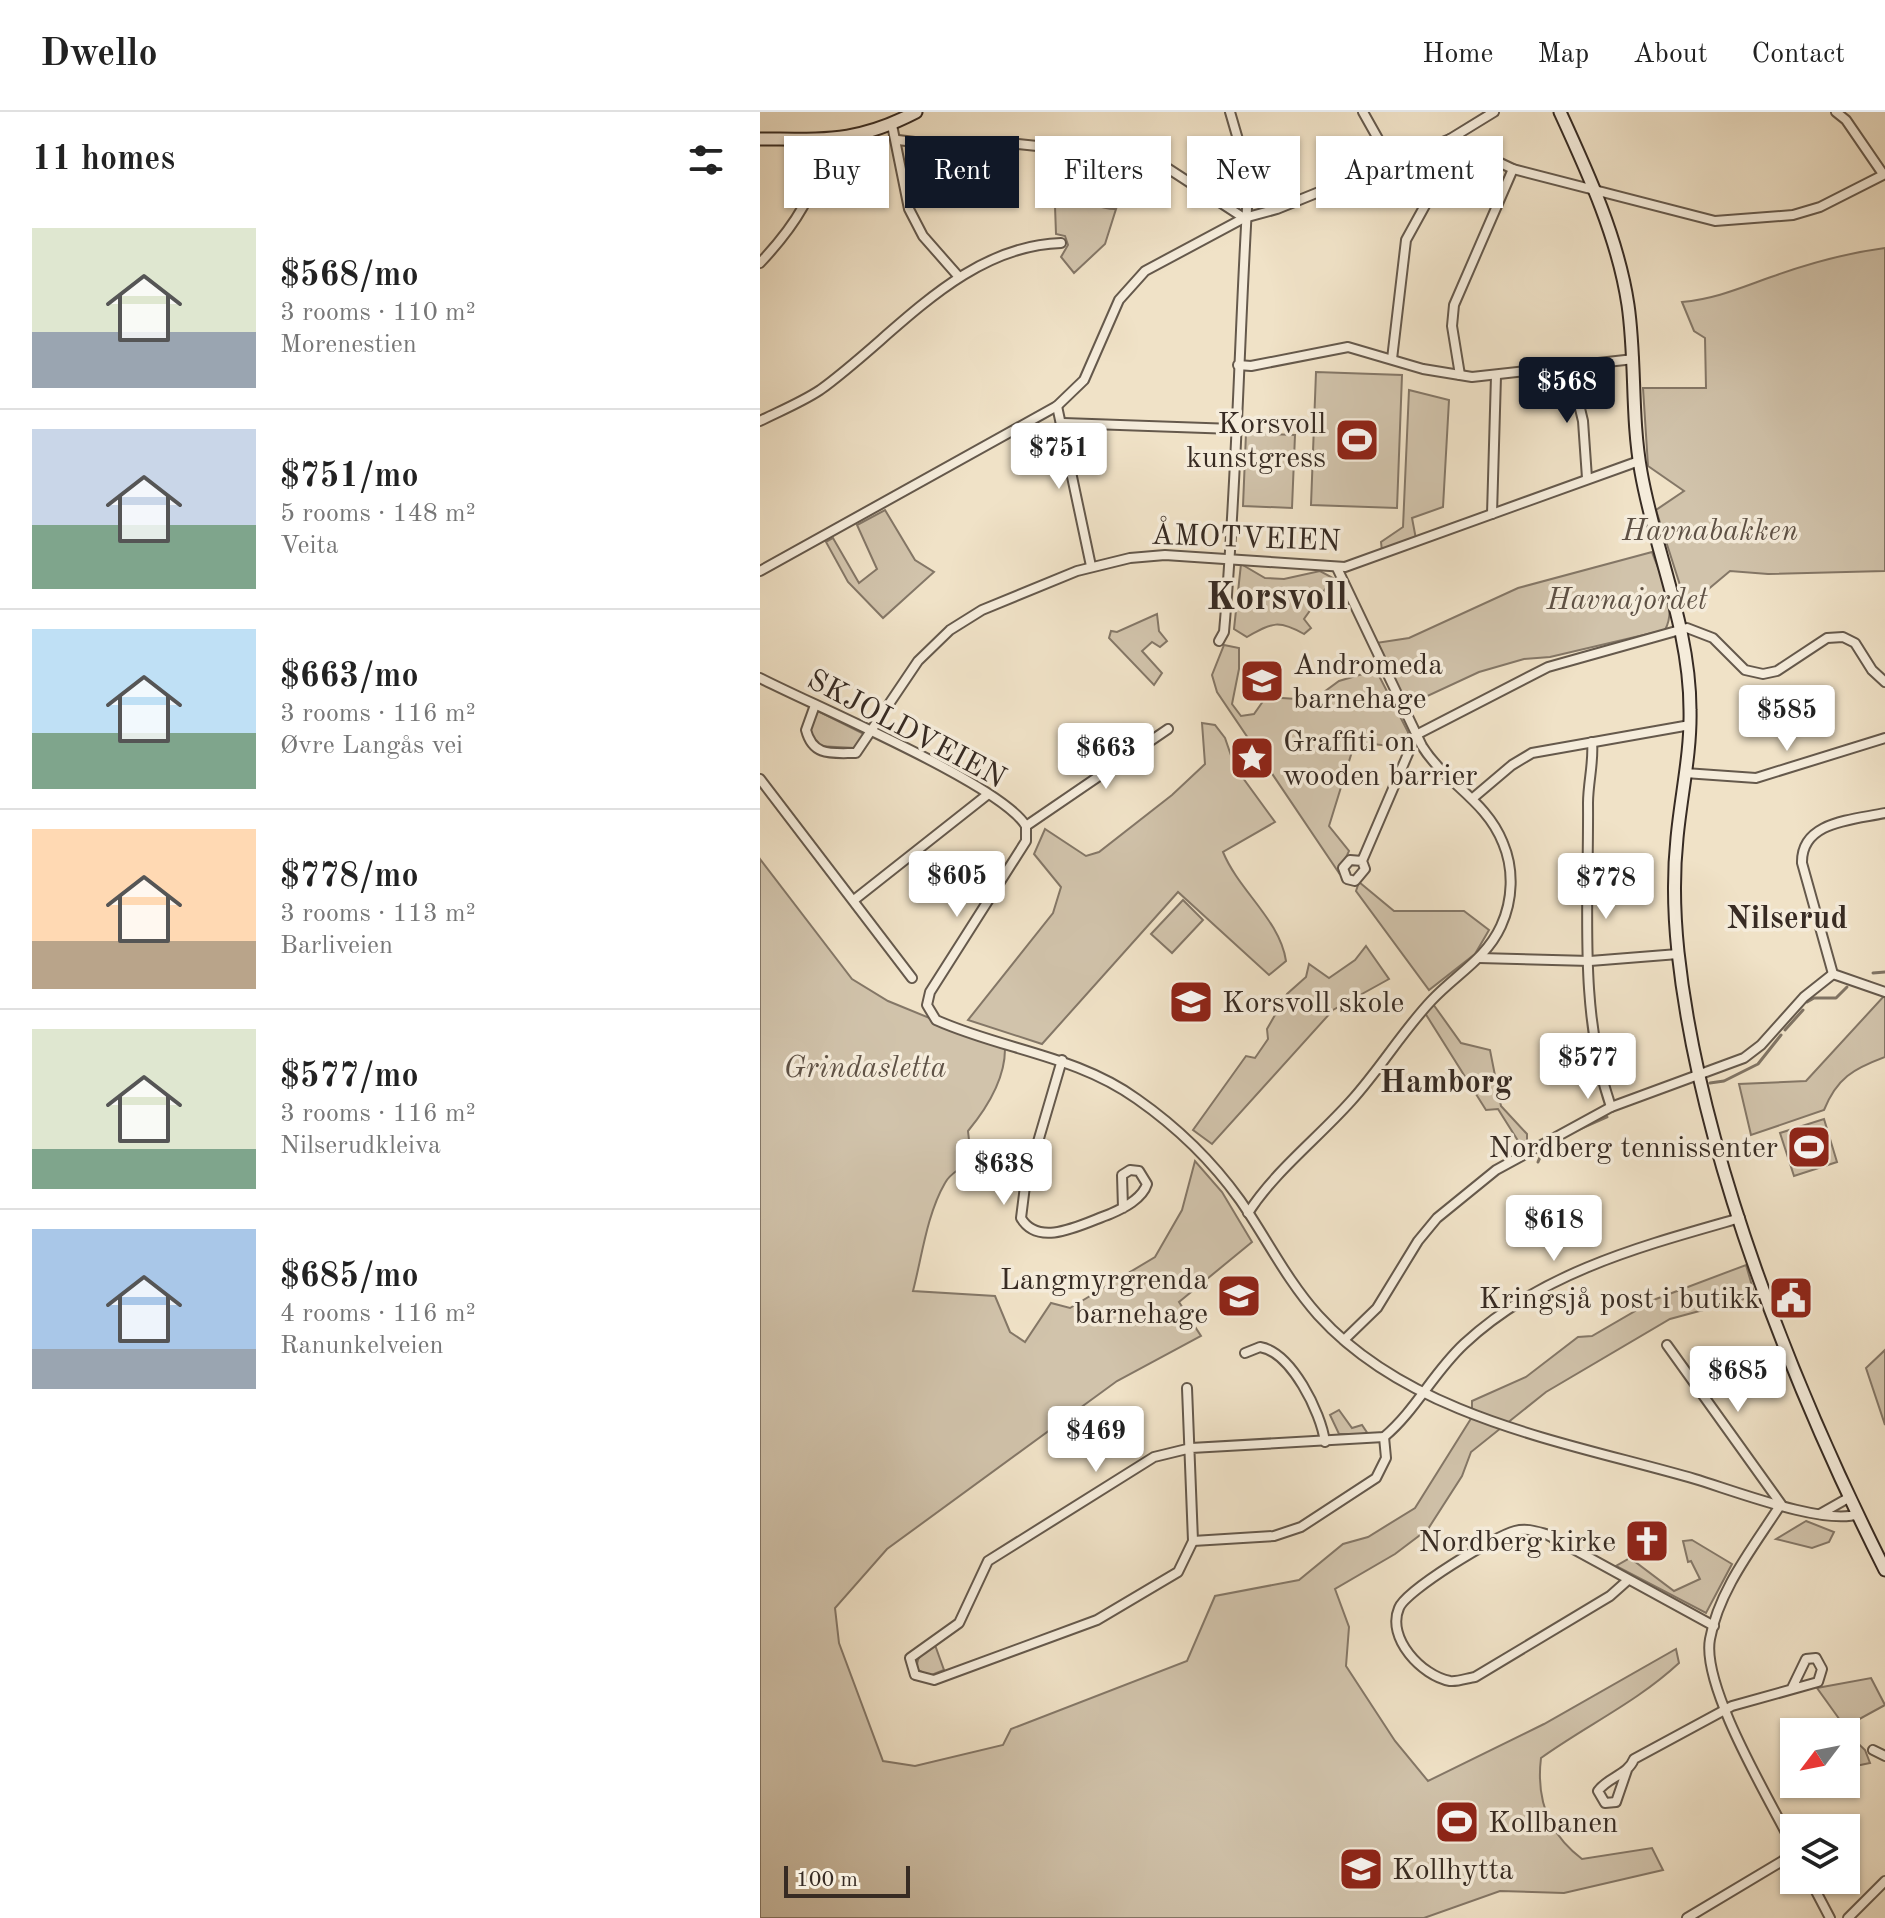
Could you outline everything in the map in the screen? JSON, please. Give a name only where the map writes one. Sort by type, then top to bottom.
[{"type":"main road","points":[[858,136],[892,125],[916,112]]},
{"type":"main road","points":[[1560,112],[1593,189],[1622,274],[1634,359],[1639,461],[1681,629],[1688,673],[1690,725],[1675,861],[1678,954],[1700,1074],[1740,1218],[1793,1363],[1885,1570]]},
{"type":"main road","points":[[760,139],[784,139]]},
{"type":"street","points":[[1219,641],[1224,632],[1232,556],[1234,429],[1247,181],[1230,112]]},
{"type":"street","points":[[1363,112],[1376,136]]},
{"type":"street","points":[[1455,136],[1494,112]]},
{"type":"street","points":[[1503,164],[1694,217],[1737,221],[1793,215],[1820,207],[1884,174],[1846,120],[1836,112]]},
{"type":"street","points":[[1846,120],[1856,112]]},
{"type":"street","points":[[892,125],[898,140],[900,176],[909,209],[923,236],[959,277]]},
{"type":"street","points":[[898,140],[956,147],[1018,144],[1152,158],[1244,218]]},
{"type":"street","points":[[1460,375],[1452,326],[1454,305],[1513,169]]},
{"type":"street","points":[[760,571],[1057,406],[1084,380],[1119,300],[1139,275],[1244,218],[1277,209],[1316,192]]},
{"type":"street","points":[[760,263],[788,231],[802,208]]},
{"type":"street","points":[[1392,359],[1406,240],[1424,208]]},
{"type":"street","points":[[760,421],[819,390],[959,277],[1017,248],[1061,243]]},
{"type":"street","points":[[1238,365],[1251,366],[1348,347],[1433,372],[1460,375],[1496,376],[1634,359]]},
{"type":"street","points":[[1570,367],[1583,421],[1587,478]]},
{"type":"street","points":[[1492,514],[1496,376]]},
{"type":"street","points":[[1057,406],[1091,566]]},
{"type":"street","points":[[1063,423],[1234,429]]},
{"type":"street","name":"ÅMOTVEIEN","points":[[815,705],[806,730],[818,752],[856,753],[918,661],[950,630],[982,610],[1091,566],[1146,556],[1232,556],[1337,568],[1368,560],[1639,461]]},
{"type":"street","points":[[1248,1213],[1265,1187],[1354,1098],[1431,1000],[1479,958],[1502,923],[1511,879],[1499,834],[1473,798],[1433,763],[1416,735],[1337,568]]},
{"type":"street","points":[[1362,861],[1416,735],[1548,667],[1681,629],[1704,633],[1745,670],[1763,674],[1777,671],[1827,638],[1843,637],[1855,643],[1872,670],[1885,682]]},
{"type":"street","points":[[760,692],[763,680]]},
{"type":"street","name":"SKJOLDVEIEN","points":[[763,680],[871,732],[987,795],[1017,815],[1026,826]]},
{"type":"street","points":[[1473,798],[1523,757],[1546,749],[1690,725]]},
{"type":"street","points":[[1168,729],[1026,826],[1026,841],[930,992],[928,1008],[931,1016],[944,1024],[1062,1060],[1107,1080],[1161,1117],[1191,1142],[1248,1213],[1285,1275],[1344,1340],[1383,1370],[1423,1393],[1477,1415],[1781,1504],[1841,1518],[1858,1514]]},
{"type":"street","points":[[1685,773],[1756,778],[1885,738]]},
{"type":"street","points":[[1592,742],[1588,799],[1590,961],[1594,1031],[1611,1107]]},
{"type":"street","points":[[760,779],[912,978]]},
{"type":"street","points":[[854,900],[987,795]]},
{"type":"street","points":[[1833,974],[1805,876],[1802,850],[1808,837],[1818,830],[1885,813]]},
{"type":"street","points":[[1479,958],[1590,961],[1678,954]]},
{"type":"street","points":[[1833,974],[1885,992]]},
{"type":"street","points":[[1344,1340],[1377,1308],[1418,1241],[1437,1218],[1528,1149],[1611,1107],[1752,1053],[1804,997],[1833,974]]},
{"type":"street","points":[[1062,1060],[1025,1186],[1021,1218],[1035,1232],[1050,1234],[1123,1208],[1147,1187],[1139,1171],[1130,1170],[1122,1175],[1123,1208]]},
{"type":"street","points":[[1187,1388],[1191,1448],[1193,1541],[1178,1572],[1097,1620],[934,1680],[918,1678],[911,1670],[910,1658],[966,1615],[973,1588],[988,1561],[1154,1457],[1191,1448],[1384,1437],[1407,1418],[1423,1393],[1467,1342],[1523,1299],[1559,1278],[1636,1248],[1740,1218]]},
{"type":"street","points":[[1667,1345],[1781,1504]]},
{"type":"street","points":[[1245,1353],[1260,1347],[1280,1353],[1318,1413],[1325,1442]]},
{"type":"street","points":[[1193,1541],[1274,1536],[1301,1527],[1376,1478],[1386,1458],[1384,1437]]},
{"type":"street","points":[[1820,1514],[1850,1497]]},
{"type":"street","points":[[1780,1822],[1726,1711],[1710,1657],[1714,1626],[1740,1567],[1781,1504]]},
{"type":"street","points":[[1628,1580],[1610,1596],[1475,1677],[1450,1681],[1428,1669],[1401,1643],[1396,1627],[1398,1609],[1408,1595],[1515,1531],[1527,1529],[1546,1534],[1714,1626]]},
{"type":"street","points":[[1627,1770],[1634,1759],[1726,1711],[1792,1688]]},
{"type":"street","points":[[1873,1750],[1885,1756]]},
{"type":"street","points":[[1687,1918],[1780,1860]]},
{"type":"street","points":[[1848,1918],[1885,1881]]},
{"type":"street","points":[[1817,1894],[1830,1918]]},
{"type":"green space","points":[[1055,208],[1116,209],[1105,244],[1074,273],[1061,257],[1068,245],[1065,236],[1056,234]]},
{"type":"green space","name":"Havnabakken","points":[[1885,248],[1885,571],[1768,574],[1730,571],[1687,607],[1656,510],[1684,491],[1648,466],[1643,388],[1706,388],[1705,338],[1694,331],[1682,302],[1716,296],[1827,260]]},
{"type":"green space","name":"Korsvoll kunstgress","points":[[1316,372],[1402,375],[1397,508],[1311,505]]},
{"type":"green space","points":[[1409,390],[1449,400],[1443,507],[1412,518],[1416,539],[1382,551],[1381,542],[1403,527]]},
{"type":"green space","points":[[1246,433],[1295,435],[1292,508],[1243,506]]},
{"type":"green space","points":[[885,510],[915,560],[934,572],[883,618],[848,582],[826,542],[833,538],[859,583],[877,569],[857,525]]},
{"type":"green space","name":"Havnajordet","points":[[1652,552],[1669,601],[1669,621],[1665,630],[1550,657],[1524,659],[1479,672],[1406,706],[1376,643],[1409,638],[1518,588]]},
{"type":"green space","points":[[1241,564],[1265,578],[1284,579],[1320,571],[1333,578],[1304,619],[1311,628],[1304,634],[1288,626],[1276,625],[1247,637],[1234,629]]},
{"type":"green space","points":[[1157,614],[1159,631],[1167,641],[1160,647],[1152,642],[1142,651],[1162,673],[1154,685],[1109,638],[1111,631],[1117,632]]},
{"type":"green space","points":[[1224,645],[1239,648],[1239,669],[1232,704],[1241,716],[1254,714],[1266,697],[1313,700],[1339,681],[1376,670],[1408,732],[1409,748],[1355,742],[1329,826],[1349,851],[1339,873],[1217,692],[1212,675]]},
{"type":"green space","points":[[815,712],[864,734],[855,748],[817,746],[808,730]]},
{"type":"green space","points":[[1202,723],[1215,725],[1225,738],[1235,767],[1275,822],[1223,852],[1276,932],[1286,961],[1269,975],[1178,892],[1042,1044],[968,1020],[1053,913],[1061,887],[1034,854],[1045,829],[1086,856],[1099,852],[1172,795],[1205,764]]},
{"type":"green space","name":"Grindasletta","points":[[760,859],[852,979],[888,1001],[1005,1049],[1002,1072],[994,1093],[968,1131],[971,1158],[948,1179],[934,1208],[913,1291],[995,1296],[1010,1332],[1025,1342],[1051,1303],[1070,1308],[1155,1257],[1182,1210],[1195,1161],[1222,1192],[1252,1242],[1179,1302],[1201,1336],[1117,1381],[887,1549],[835,1608],[839,1643],[883,1761],[915,1766],[1003,1745],[1011,1729],[1187,1661],[1215,1596],[1299,1580],[1343,1544],[1368,1537],[1415,1508],[1472,1417],[1472,1401],[1526,1377],[1578,1337],[1592,1336],[1656,1299],[1746,1265],[1755,1296],[1670,1319],[1546,1392],[1471,1452],[1462,1476],[1428,1529],[1395,1554],[1335,1589],[1349,1627],[1346,1666],[1395,1741],[1428,1781],[1544,1724],[1676,1649],[1679,1663],[1629,1701],[1541,1758],[1540,1773],[1543,1801],[1553,1827],[1582,1859],[1652,1848],[1663,1870],[1564,1893],[1500,1891],[1424,1918],[760,1918]]},
{"type":"green space","points":[[1359,882],[1394,911],[1464,911],[1489,930],[1475,954],[1429,990],[1356,891]]},
{"type":"green space","points":[[1183,900],[1203,920],[1172,953],[1151,934]]},
{"type":"green space","points":[[1366,946],[1389,979],[1333,1010],[1212,1144],[1193,1130],[1246,1056],[1255,1058],[1268,1039],[1267,1029],[1287,994],[1306,977],[1309,964],[1329,978],[1355,960]]},
{"type":"green space","points":[[1885,995],[1885,1057],[1847,1076],[1824,1110],[1751,1135],[1739,1084],[1806,1081]]},
{"type":"green space","points":[[1433,1004],[1461,1043],[1490,1050],[1501,1106],[1527,1134],[1527,1144],[1519,1149],[1520,1144],[1498,1109],[1486,1110],[1425,1013]]},
{"type":"green space","name":"Nordberg tennissenter","points":[[1824,1119],[1837,1162],[1794,1176],[1780,1133]]},
{"type":"green space","points":[[1885,1350],[1885,1425],[1866,1368]]},
{"type":"green space","points":[[1339,1410],[1352,1428],[1362,1425],[1368,1434],[1339,1434],[1330,1415]]},
{"type":"green space","points":[[1806,1521],[1834,1532],[1829,1542],[1812,1548],[1776,1539]]},
{"type":"green space","points":[[1692,1540],[1732,1564],[1706,1613],[1616,1566],[1630,1558],[1674,1591],[1700,1579],[1691,1561],[1688,1562],[1683,1541]]},
{"type":"green space","points":[[935,1645],[944,1670],[929,1676],[918,1670],[918,1661]]},
{"type":"green space","points":[[1871,1678],[1885,1705],[1860,1719],[1839,1718],[1817,1688]]},
{"type":"green space","points":[[1860,1745],[1865,1750],[1870,1763],[1860,1765]]},
{"type":"waterway","points":[[1873,973],[1885,972]]},
{"type":"waterway","points":[[1807,1002],[1814,998],[1836,998],[1847,987]]},
{"type":"waterway","points":[[1785,1030],[1803,1010]]},
{"type":"waterway","points":[[1710,1083],[1724,1081],[1758,1064],[1781,1035]]},
{"type":"waterway","points":[[1573,1132],[1607,1117]]},
{"type":"waterway","points":[[1538,1162],[1544,1148]]},
{"type":"place","name":"Korsvoll kunstgress","points":[[1357,440]]},
{"type":"place","name":"Andromeda barnehage","points":[[1262,681]]},
{"type":"place","name":"Graffiti on wooden barrier","points":[[1252,758]]},
{"type":"place","name":"Korsvoll skole","points":[[1191,1002]]},
{"type":"place","name":"Nordberg tennissenter","points":[[1809,1147]]},
{"type":"place","name":"Langmyrgrenda barnehage","points":[[1239,1296]]},
{"type":"place","name":"Kringsjå post i butikk","points":[[1791,1298]]},
{"type":"place","name":"Nordberg kirke","points":[[1647,1541]]},
{"type":"place","name":"Kollbanen","points":[[1457,1822]]},
{"type":"place","name":"Kollhytta","points":[[1361,1869]]},
{"type":"district","name":"Korsvoll","points":[[1277,596]]},
{"type":"district","name":"Nilserud","points":[[1787,917]]},
{"type":"district","name":"Hamborg","points":[[1446,1081]]}]
